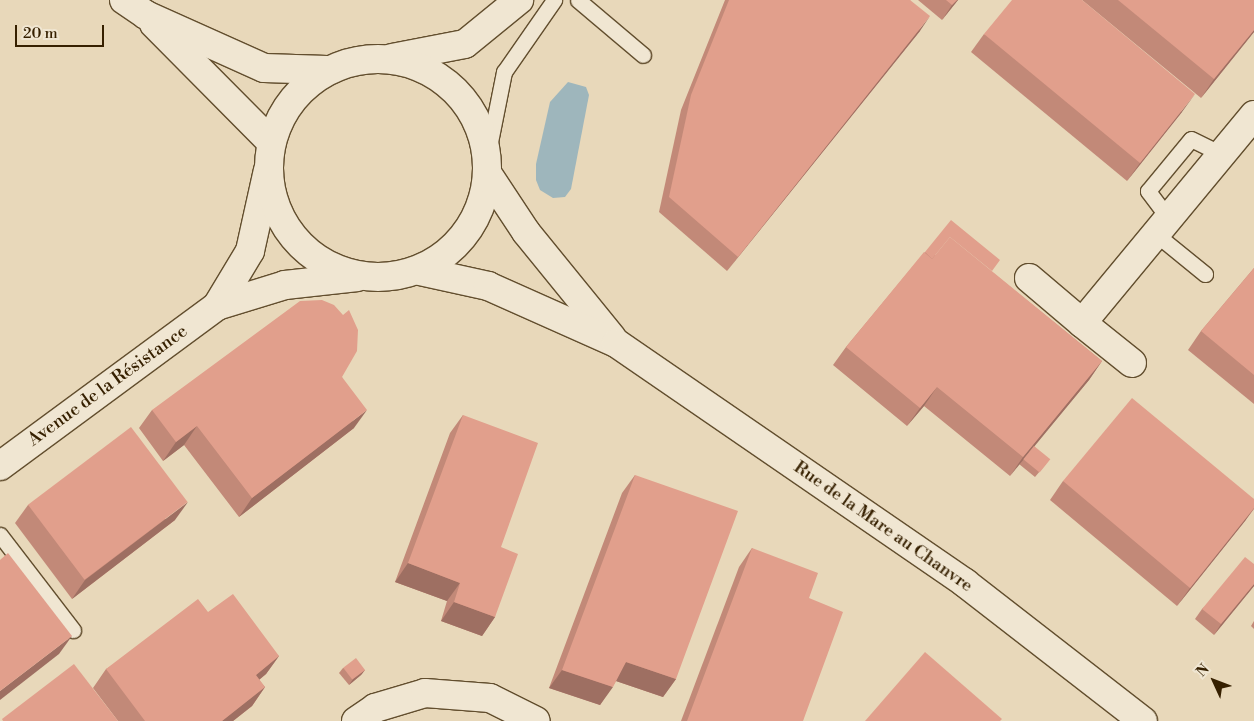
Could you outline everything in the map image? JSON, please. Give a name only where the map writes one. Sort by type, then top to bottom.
[{"type":"street","points":[[124,0],[146,15],[264,68],[327,70],[359,60],[392,58],[465,44],[519,0]]},
{"type":"street","points":[[146,15],[230,105],[271,142]]},
{"type":"street","name":"Rue de la Mare au Chanvre","points":[[392,58],[433,72],[466,100],[489,164],[526,232],[616,343]]},
{"type":"street","points":[[216,306],[250,251],[268,170],[271,142],[290,102],[327,70]]},
{"type":"street","points":[[1082,323],[1254,115]]},
{"type":"street","points":[[216,306],[286,285],[358,277],[396,277],[420,271],[459,244],[480,212],[489,164]]},
{"type":"street","points":[[268,170],[275,209],[297,244],[325,265],[358,277]]},
{"type":"street","name":"Rue de la Mare au Chanvre","points":[[420,271],[488,286],[616,343],[965,583],[1143,721]]},
{"type":"street","points":[[1030,278],[1132,363]]},
{"type":"street","name":"Avenue de la Résistance","points":[[0,466],[216,306]]},
{"type":"street","points":[[356,721],[375,708],[425,693],[490,698],[536,721]]},
{"type":"lane","points":[[489,164],[504,72],[554,0]]},
{"type":"lane","points":[[578,0],[643,55]]},
{"type":"lane","points":[[1163,227],[1205,274]]},
{"type":"lane","points":[[0,535],[73,630]]},
{"type":"water","points":[[568,82],[586,87],[589,95],[571,189],[565,197],[553,198],[540,190],[536,180],[536,164],[550,102]]},
{"type":"building","points":[[729,0],[910,0],[930,16],[738,257],[669,197],[691,95]]},
{"type":"building","points":[[946,0],[957,0],[952,5]]},
{"type":"building","points":[[1012,0],[1082,0],[1195,94],[1140,163],[984,34]]},
{"type":"building","points":[[1118,0],[1254,0],[1254,30],[1214,79]]},
{"type":"building","points":[[951,220],[1000,260],[992,271],[950,237],[932,259],[925,252]]},
{"type":"building","points":[[950,237],[1102,361],[1023,457],[937,387],[920,408],[846,347],[924,252],[932,259]]},
{"type":"building","points":[[1254,268],[1254,375],[1201,331]]},
{"type":"building","points":[[322,300],[334,305],[343,315],[349,310],[358,330],[357,351],[342,377],[367,410],[252,498],[197,426],[176,442],[152,410],[300,301]]},
{"type":"building","points":[[1132,398],[1254,499],[1254,508],[1190,588],[1063,481]]},
{"type":"building","points":[[463,415],[538,443],[501,547],[518,554],[495,617],[454,602],[460,583],[408,563]]},
{"type":"building","points":[[131,427],[188,502],[85,580],[28,505]]},
{"type":"building","points":[[1034,446],[1050,459],[1040,472],[1023,459]]},
{"type":"building","points":[[635,475],[738,511],[676,679],[626,662],[613,687],[562,670]]},
{"type":"building","points":[[752,548],[818,573],[809,598],[843,612],[803,721],[687,721]]},
{"type":"building","points":[[8,553],[72,636],[0,691],[0,560]]},
{"type":"building","points":[[1245,557],[1254,564],[1254,584],[1221,624],[1202,609]]},
{"type":"building","points":[[233,594],[279,656],[256,675],[265,687],[222,721],[145,721],[106,669],[198,599],[208,612]]},
{"type":"building","points":[[925,652],[1002,719],[1000,721],[865,721]]},
{"type":"building","points":[[356,658],[365,670],[352,680],[343,668]]},
{"type":"building","points":[[74,664],[118,721],[3,721],[2,719]]}]
